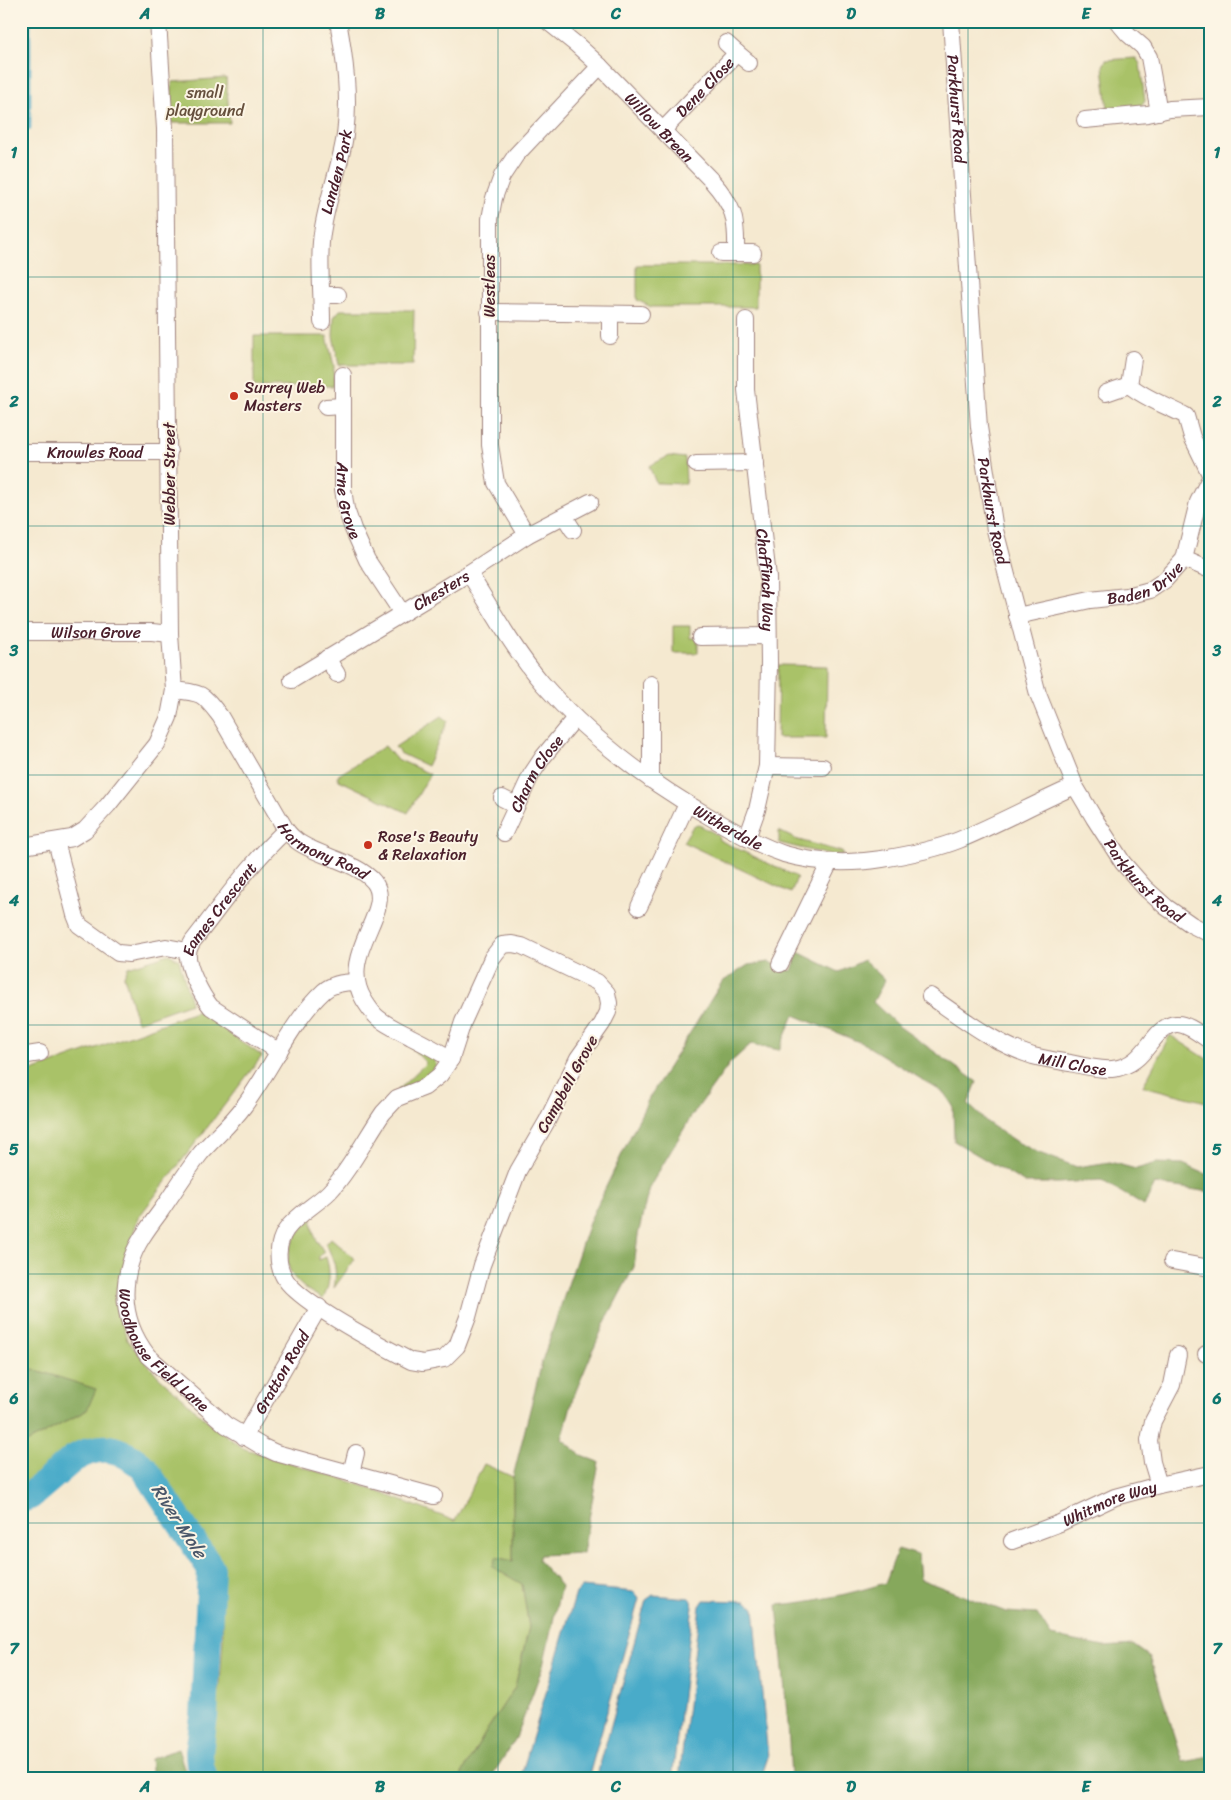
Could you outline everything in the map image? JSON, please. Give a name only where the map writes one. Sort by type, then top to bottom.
[{"type":"street","name":"Webber Street","points":[[21,843],[30,845],[72,838],[85,830],[108,805],[157,744],[169,717],[174,690],[170,634],[164,129],[158,21]]},
{"type":"street","name":"Landen Park","points":[[322,322],[330,295],[321,242],[326,213],[345,136],[348,105],[347,76],[338,21]]},
{"type":"street","name":"Willow Brean","points":[[547,21],[600,66],[725,196],[733,211],[736,223],[728,253],[753,253]]},
{"type":"street","name":"Parkhurst Road","points":[[951,21],[979,427],[995,530],[1038,694],[1075,786],[1123,862],[1145,888],[1166,907],[1192,925],[1210,934]]},
{"type":"street","points":[[1117,21],[1143,47],[1149,57],[1159,112]]},
{"type":"street","name":"Dene Close","points":[[663,130],[737,53]]},
{"type":"street","name":"Westleas","points":[[528,535],[496,483],[490,446],[490,220],[494,198],[502,176],[516,154],[600,66]]},
{"type":"street","points":[[1085,120],[1148,114],[1170,109],[1210,107]]},
{"type":"street","points":[[489,312],[641,314]]},
{"type":"street","points":[[610,314],[610,336]]},
{"type":"street","name":"Chaffinch Way","points":[[746,320],[746,390],[768,577],[767,766],[757,810],[747,838]]},
{"type":"street","points":[[1129,385],[1133,359]]},
{"type":"street","name":"Arne Grove","points":[[343,375],[343,489],[346,508],[352,529],[367,560],[402,614]]},
{"type":"street","points":[[1106,392],[1129,385]]},
{"type":"street","points":[[1129,385],[1138,392],[1186,416],[1192,437],[1210,474]]},
{"type":"street","points":[[326,407],[343,406]]},
{"type":"street","name":"Knowles Road","points":[[21,452],[169,452]]},
{"type":"street","points":[[696,464],[755,463]]},
{"type":"street","name":"Baden Drive","points":[[1016,616],[1090,600],[1127,596],[1150,590],[1165,580],[1184,559],[1198,502],[1210,478]]},
{"type":"street","name":"Chesters","points":[[292,680],[468,574],[528,535],[568,523],[590,502]]},
{"type":"street","points":[[1184,559],[1210,570]]},
{"type":"street","name":"Witherdale","points":[[468,574],[525,660],[574,718],[626,763],[687,804],[747,838],[786,854],[830,862],[880,860],[919,852],[958,840],[1075,786]]},
{"type":"street","name":"Wilson Grove","points":[[21,632],[152,632],[170,634]]},
{"type":"street","points":[[700,637],[768,636]]},
{"type":"street","points":[[326,658],[337,674]]},
{"type":"street","points":[[650,684],[651,780]]},
{"type":"street","name":"Harmony Road","points":[[174,690],[199,693],[208,701],[220,716],[286,830],[298,842],[364,874],[373,881],[378,890],[377,910],[356,965],[356,982]]},
{"type":"street","name":"Charm Close","points":[[504,833],[509,802],[574,718]]},
{"type":"street","points":[[767,766],[823,767]]},
{"type":"street","points":[[639,907],[687,804]]},
{"type":"street","name":"Eames Crescent","points":[[279,1052],[211,1007],[200,991],[188,959],[188,951],[193,941],[251,866],[265,849],[286,830]]},
{"type":"street","points":[[56,840],[79,925],[118,953],[129,954],[166,947],[188,951]]},
{"type":"street","points":[[780,964],[830,862]]},
{"type":"street","name":"Campbell Grove","points":[[512,944],[522,946],[596,982],[607,993],[608,1012],[602,1024],[578,1058],[547,1121],[518,1171],[482,1265],[462,1336],[457,1346],[444,1359],[423,1363],[411,1361],[318,1307],[291,1287],[284,1278],[278,1258],[281,1239],[286,1230],[329,1192],[338,1181],[382,1113],[397,1098],[425,1087],[434,1081],[451,1059],[478,988],[492,958],[502,946],[512,944]]},
{"type":"street","name":"Woodhouse Field Lane","points":[[356,982],[346,982],[326,989],[316,998],[244,1106],[200,1154],[144,1234],[135,1250],[126,1280],[126,1312],[139,1344],[148,1356],[226,1425],[244,1437],[276,1453],[434,1496]]},
{"type":"street","points":[[356,982],[360,994],[377,1017],[389,1026],[451,1059]]},
{"type":"street","name":"Mill Close","points":[[930,996],[982,1031],[1032,1056],[1082,1066],[1111,1069],[1126,1066],[1144,1053],[1156,1036],[1166,1027],[1177,1024],[1210,1041]]},
{"type":"street","points":[[21,1056],[40,1053]]},
{"type":"street","points":[[1172,1262],[1210,1268]]},
{"type":"street","name":"Gratton Road","points":[[244,1437],[318,1307]]},
{"type":"street","points":[[1159,1486],[1152,1462],[1149,1440],[1153,1421],[1172,1385],[1178,1355]]},
{"type":"street","points":[[351,1474],[356,1453]]},
{"type":"street","name":"Whitmore Way","points":[[1012,1541],[1060,1523],[1115,1498],[1210,1474]]},
{"type":"green space","points":[[1136,58],[1140,64],[1145,101],[1140,108],[1108,110],[1103,66],[1106,60]]},
{"type":"green space","name":"small playground","points":[[226,78],[230,123],[171,123],[172,82]]},
{"type":"green space","points":[[637,265],[756,265],[756,307],[651,307],[637,300]]},
{"type":"green space","points":[[340,310],[414,310],[413,365],[339,365],[333,336],[334,317]]},
{"type":"green space","points":[[254,336],[327,336],[334,366],[333,386],[254,387]]},
{"type":"green space","points":[[21,379],[28,379],[25,429],[21,429]]},
{"type":"green space","points":[[669,456],[685,458],[686,484],[656,483],[649,466]]},
{"type":"green space","points":[[673,626],[690,626],[690,638],[698,638],[698,653],[673,653]]},
{"type":"green space","points":[[778,665],[827,666],[826,738],[777,738]]},
{"type":"green space","points":[[442,716],[448,721],[427,766],[400,753],[395,747]]},
{"type":"green space","points":[[385,746],[395,758],[430,774],[408,813],[339,780],[337,776]]},
{"type":"green space","points":[[699,825],[718,835],[719,840],[797,877],[791,893],[683,842],[693,826]]},
{"type":"green space","points":[[779,831],[795,839],[842,852],[844,855],[825,854],[779,843]]},
{"type":"green space","points":[[798,952],[839,972],[864,960],[885,980],[873,1002],[897,1025],[977,1082],[968,1104],[988,1123],[1015,1141],[1039,1153],[1077,1167],[1110,1162],[1136,1169],[1157,1163],[1183,1164],[1210,1176],[1210,1192],[1155,1184],[1144,1206],[1101,1180],[1025,1183],[954,1141],[953,1106],[944,1093],[864,1044],[794,1015],[779,1050],[751,1044],[730,1063],[691,1117],[649,1188],[638,1235],[634,1267],[605,1322],[573,1398],[562,1439],[581,1455],[599,1462],[583,1553],[540,1555],[538,1560],[561,1586],[543,1666],[516,1738],[490,1779],[459,1779],[487,1730],[515,1687],[529,1627],[522,1584],[492,1567],[496,1557],[513,1561],[513,1477],[543,1358],[590,1220],[649,1098],[722,982],[748,965],[769,962],[792,971]]},
{"type":"green space","points":[[169,954],[179,960],[191,1003],[137,1022],[124,976],[128,967]]},
{"type":"green space","points":[[198,1011],[262,1056],[138,1218],[115,1296],[127,1340],[158,1376],[204,1418],[242,1448],[358,1484],[455,1521],[484,1464],[513,1477],[513,1561],[522,1584],[529,1627],[515,1687],[487,1730],[459,1779],[213,1779],[206,1764],[209,1733],[220,1686],[223,1638],[219,1566],[142,1455],[120,1443],[92,1441],[64,1455],[27,1489],[21,1489],[21,1446],[87,1410],[34,1369],[21,1375],[21,1075]]},
{"type":"green space","points":[[1170,1035],[1210,1061],[1210,1103],[1143,1086]]},
{"type":"green space","points":[[408,1044],[433,1056],[436,1065],[428,1078],[397,1091],[426,1063]]},
{"type":"green space","points":[[312,1216],[313,1231],[324,1252],[319,1256],[319,1260],[326,1257],[329,1268],[328,1284],[323,1299],[297,1281],[291,1273],[288,1264],[288,1256],[295,1239]]},
{"type":"green space","points":[[331,1238],[355,1259],[334,1288],[336,1276],[334,1265],[326,1244]]},
{"type":"green space","points":[[33,1369],[96,1389],[87,1410],[21,1446],[21,1375]]},
{"type":"green space","points":[[898,1549],[918,1555],[920,1579],[1006,1612],[1037,1614],[1051,1636],[1104,1647],[1133,1645],[1150,1657],[1183,1762],[1210,1757],[1210,1779],[791,1779],[777,1605],[832,1597],[885,1583]]},
{"type":"green space","points":[[178,1749],[188,1779],[152,1779],[150,1759]]},
{"type":"water","points":[[582,1587],[635,1592],[639,1599],[588,1779],[520,1779],[576,1593]]},
{"type":"water","points":[[653,1595],[690,1598],[693,1606],[672,1779],[596,1779],[646,1600]]},
{"type":"water","points":[[704,1600],[746,1601],[754,1608],[768,1757],[763,1772],[752,1779],[679,1779],[700,1606]]},
{"type":"waterway","points":[[21,129],[29,128],[29,21]]},
{"type":"waterway","name":"River Mole","points":[[21,1499],[30,1496],[73,1459],[83,1454],[102,1449],[119,1451],[144,1468],[211,1569],[204,1717],[199,1752],[204,1779]]},
{"type":"place","name":"Surrey Web Masters","points":[[234,396]]},
{"type":"place","name":"Rose's Beauty & Relaxation","points":[[368,845]]}]
